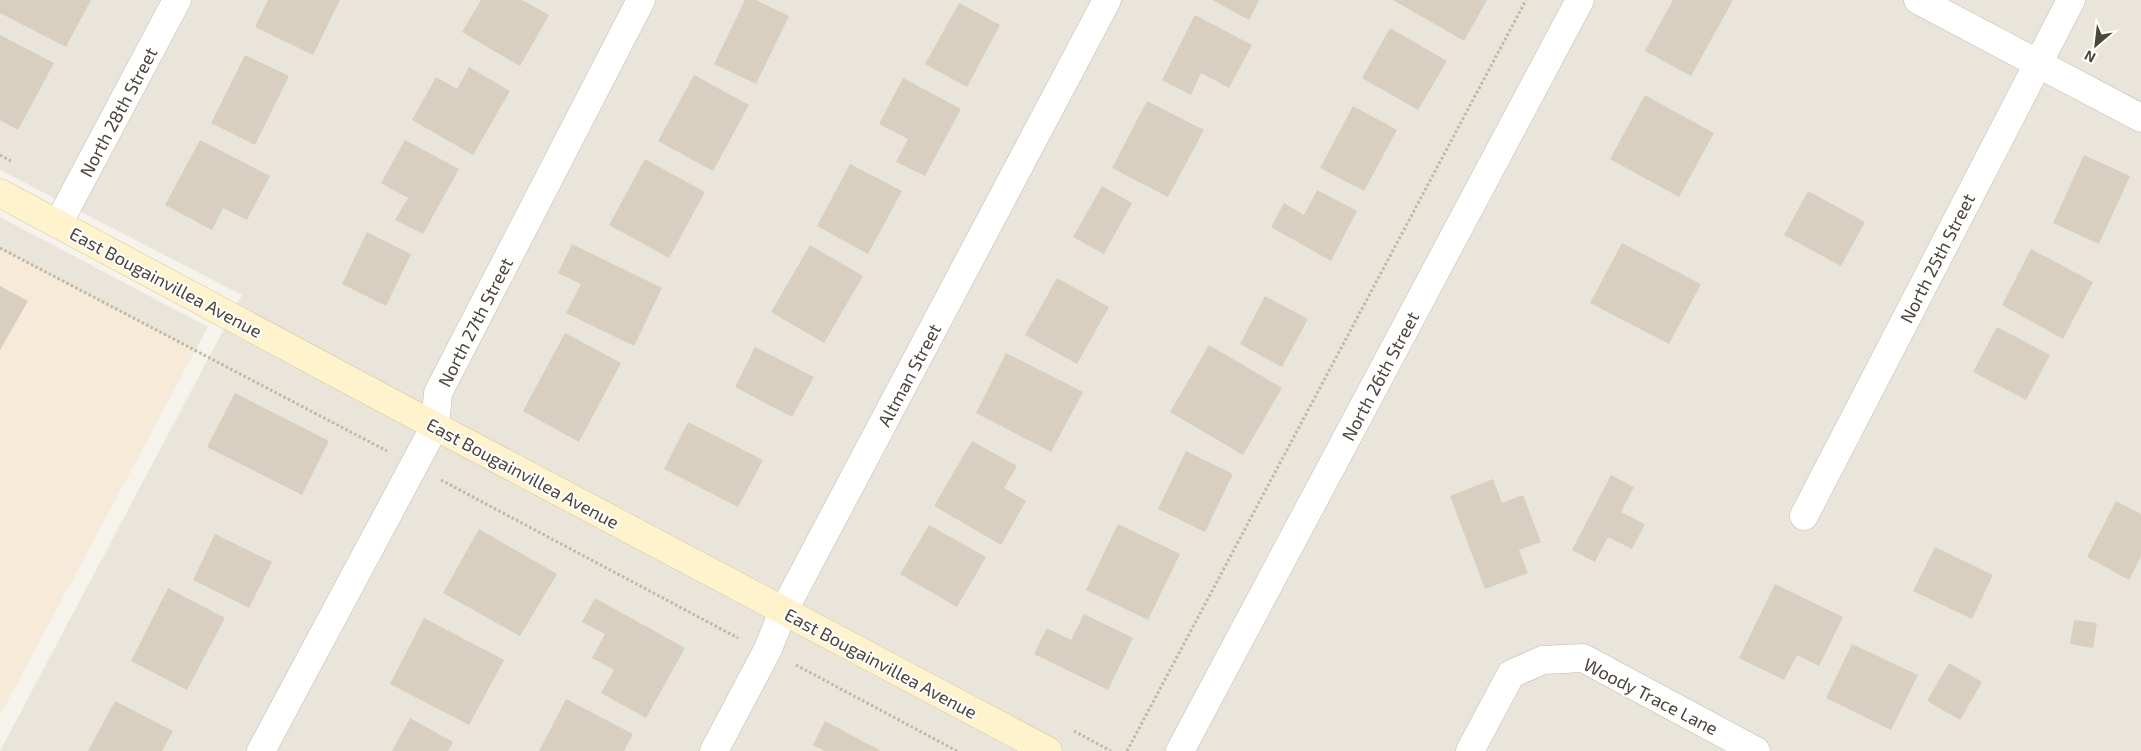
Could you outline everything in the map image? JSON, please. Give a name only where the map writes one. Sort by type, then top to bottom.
[{"type":"street","name":"North 28th Street","points":[[58,224],[177,0]]},
{"type":"street","name":"North 27th Street","points":[[260,751],[435,426],[438,393],[641,0]]},
{"type":"street","name":"Altman Street","points":[[714,751],[767,651],[783,612],[1107,0]]},
{"type":"street","name":"North 26th Street","points":[[1180,751],[1580,0]]},
{"type":"street","points":[[1918,0],[2141,118]]},
{"type":"street","name":"North 25th Street","points":[[1804,516],[2072,0]]},
{"type":"street","name":"East Bougainvillea Avenue","points":[[0,193],[783,612],[1048,751]]},
{"type":"street","name":"Woody Trace Lane","points":[[1470,751],[1511,674],[1543,660],[1583,658],[1756,751]]},
{"type":"path","points":[[1127,751],[1526,0]]},
{"type":"path","points":[[0,248],[743,641],[824,678],[957,751]]},
{"type":"shaded area","points":[[0,0],[2141,0],[2141,751],[0,751],[242,295],[0,170]]},
{"type":"shaded area","points":[[0,217],[208,327],[195,351],[0,249]]},
{"type":"shaded area","points":[[0,249],[195,351],[0,715]]},
{"type":"building","points":[[0,0],[91,0],[66,47],[0,13]]},
{"type":"building","points":[[268,0],[340,0],[313,55],[255,27]]},
{"type":"building","points":[[481,0],[522,0],[549,15],[520,66],[462,32]]},
{"type":"building","points":[[745,0],[756,0],[789,16],[756,84],[714,64]]},
{"type":"building","points":[[1212,0],[1259,0],[1249,20]]},
{"type":"building","points":[[1393,0],[1487,0],[1464,41]]},
{"type":"building","points":[[1673,0],[1733,0],[1691,76],[1645,51]]},
{"type":"building","points":[[959,3],[1000,25],[967,87],[925,64]]},
{"type":"building","points":[[1195,15],[1252,45],[1229,88],[1201,73],[1191,95],[1162,80]]},
{"type":"building","points":[[1390,28],[1447,61],[1418,110],[1362,78]]},
{"type":"building","points":[[0,35],[54,63],[18,130],[0,120]]},
{"type":"building","points":[[245,55],[289,76],[255,145],[211,123]]},
{"type":"building","points":[[469,67],[510,91],[473,155],[412,120],[436,77],[457,89]]},
{"type":"building","points":[[694,75],[749,105],[713,171],[658,141]]},
{"type":"building","points":[[903,78],[961,109],[925,176],[896,162],[908,139],[879,124]]},
{"type":"building","points":[[1645,95],[1714,133],[1679,197],[1610,159]]},
{"type":"building","points":[[1147,101],[1204,130],[1168,197],[1112,168]]},
{"type":"building","points":[[1353,106],[1397,130],[1364,191],[1320,168]]},
{"type":"building","points":[[200,140],[270,176],[247,220],[223,208],[212,230],[165,205]]},
{"type":"building","points":[[405,140],[459,169],[423,234],[395,220],[408,198],[381,183]]},
{"type":"building","points":[[2084,155],[2130,176],[2099,244],[2053,223]]},
{"type":"building","points":[[645,159],[705,192],[669,258],[609,225]]},
{"type":"building","points":[[850,164],[902,191],[868,254],[817,226]]},
{"type":"building","points":[[1102,186],[1132,203],[1104,254],[1073,237]]},
{"type":"building","points":[[1317,190],[1357,211],[1331,261],[1271,227],[1284,203],[1304,215]]},
{"type":"building","points":[[1808,191],[1865,222],[1841,266],[1784,235]]},
{"type":"building","points":[[367,232],[411,254],[386,306],[342,284]]},
{"type":"building","points":[[1622,243],[1701,284],[1669,344],[1590,303]]},
{"type":"building","points":[[572,244],[662,288],[634,346],[566,313],[581,284],[558,273]]},
{"type":"building","points":[[810,245],[863,276],[824,343],[771,312]]},
{"type":"building","points":[[2031,249],[2093,282],[2063,339],[2002,305]]},
{"type":"building","points":[[1057,278],[1109,307],[1077,364],[1025,335]]},
{"type":"building","points":[[0,286],[28,301],[0,350]]},
{"type":"building","points":[[1265,296],[1308,319],[1282,367],[1240,344]]},
{"type":"building","points":[[1997,327],[2050,355],[2026,400],[1973,372]]},
{"type":"building","points":[[565,333],[621,363],[579,442],[523,411]]},
{"type":"building","points":[[1209,345],[1282,388],[1243,455],[1170,412]]},
{"type":"building","points":[[755,347],[814,377],[792,417],[735,387]]},
{"type":"building","points":[[1006,353],[1083,392],[1051,452],[976,413]]},
{"type":"building","points":[[235,393],[329,441],[302,495],[207,447]]},
{"type":"building","points":[[688,422],[763,460],[738,507],[664,469]]},
{"type":"building","points":[[972,441],[1017,466],[1004,488],[1026,501],[1001,545],[934,506]]},
{"type":"building","points":[[1186,451],[1233,474],[1205,532],[1158,509]]},
{"type":"building","points":[[1611,475],[1634,487],[1621,512],[1645,524],[1632,549],[1608,537],[1595,562],[1572,550]]},
{"type":"building","points":[[1493,479],[1502,503],[1523,495],[1541,542],[1519,550],[1528,573],[1485,589],[1450,496]]},
{"type":"building","points":[[2116,501],[2141,514],[2141,556],[2129,580],[2087,557]]},
{"type":"building","points":[[1118,524],[1180,554],[1148,620],[1086,590]]},
{"type":"building","points":[[929,525],[986,557],[957,607],[900,574]]},
{"type":"building","points":[[479,529],[557,574],[520,636],[443,593]]},
{"type":"building","points":[[215,534],[272,562],[249,608],[193,580]]},
{"type":"building","points":[[1935,547],[1993,575],[1972,619],[1913,591]]},
{"type":"building","points":[[1775,584],[1843,617],[1819,666],[1797,655],[1784,680],[1739,658]]},
{"type":"building","points":[[168,588],[225,618],[187,690],[131,661]]},
{"type":"building","points":[[595,598],[685,648],[646,718],[601,693],[614,670],[592,658],[605,634],[582,622]]},
{"type":"building","points":[[1084,614],[1133,638],[1108,690],[1034,654],[1047,628],[1071,640]]},
{"type":"building","points":[[424,618],[504,660],[469,725],[390,684]]},
{"type":"building","points":[[2074,620],[2097,623],[2093,648],[2070,644]]},
{"type":"building","points":[[1852,644],[1918,675],[1891,730],[1826,698]]},
{"type":"building","points":[[1949,663],[1982,682],[1960,720],[1927,701]]},
{"type":"building","points":[[566,699],[633,734],[624,751],[539,751]]},
{"type":"building","points":[[115,701],[173,731],[162,751],[88,751]]},
{"type":"building","points":[[410,718],[453,742],[448,751],[392,751]]},
{"type":"building","points":[[825,721],[881,751],[825,751],[813,745]]}]
